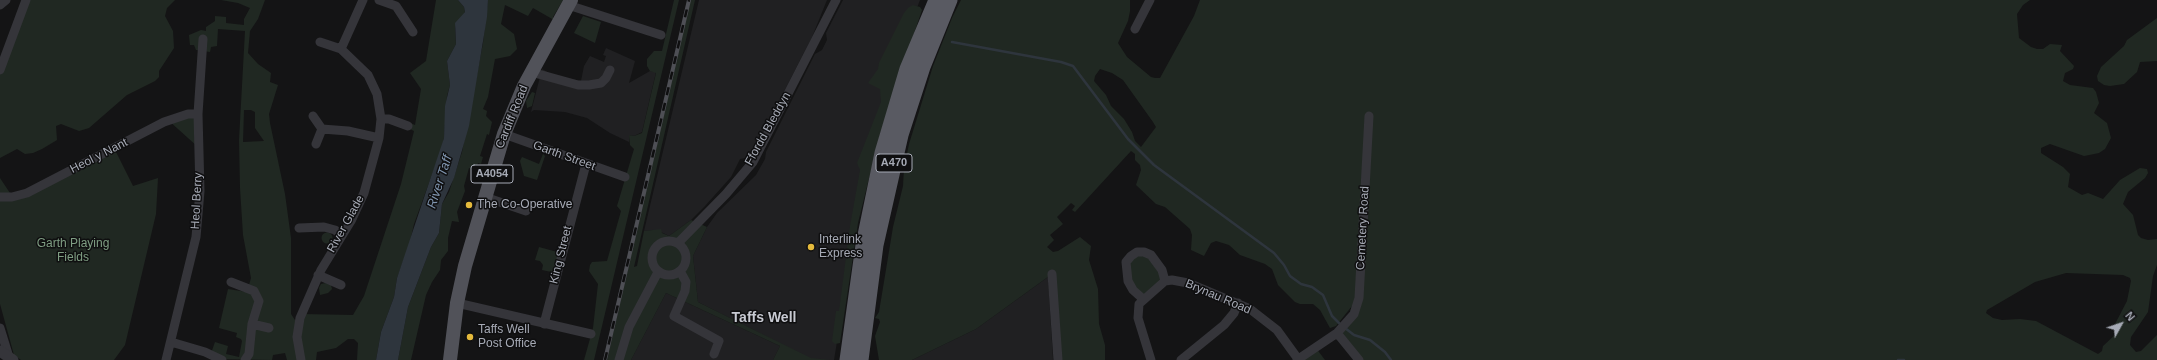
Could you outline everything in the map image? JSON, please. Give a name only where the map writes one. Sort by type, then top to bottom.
[{"type":"highway","name":"A470","points":[[847,360],[863,245],[882,153],[907,69],[936,0]]},
{"type":"highway","name":"A470","points":[[861,360],[876,245],[899,142],[918,80],[950,0]]},
{"type":"main road","name":"Cardiff Road","points":[[450,360],[457,304],[473,235],[504,134],[531,72],[570,3]]},
{"type":"street","points":[[0,5],[6,0]]},
{"type":"street","points":[[0,70],[26,0]]},
{"type":"street","points":[[340,49],[357,15],[362,0]]},
{"type":"street","points":[[379,0],[398,3],[413,32]]},
{"type":"street","name":"Ffordd Bleddyn","points":[[678,243],[726,194],[753,162],[836,0]]},
{"type":"street","points":[[1135,29],[1150,0]]},
{"type":"street","points":[[570,3],[660,35]]},
{"type":"street","name":"Heol Berry","points":[[166,360],[196,237],[200,191],[198,114],[203,39]]},
{"type":"street","name":"River Glade","points":[[301,360],[297,330],[300,318],[318,275],[342,235],[364,193],[379,138],[381,119],[380,106],[373,84],[361,68],[340,49],[320,42]]},
{"type":"street","points":[[531,72],[578,85],[589,85],[601,83],[606,78],[610,70]]},
{"type":"street","name":"Heol y Nant","points":[[0,197],[12,197],[27,193],[164,122],[188,114],[198,114]]},
{"type":"street","points":[[313,116],[322,129]]},
{"type":"street","name":"Cemetery Road","points":[[1298,359],[1337,333],[1354,314],[1359,298],[1369,116]]},
{"type":"street","points":[[381,119],[389,119],[408,126]]},
{"type":"street","points":[[322,129],[348,131],[379,138]]},
{"type":"street","points":[[316,144],[322,129]]},
{"type":"street","name":"Garth Street","points":[[504,134],[625,177]]},
{"type":"street","name":"King Street","points":[[544,324],[586,164]]},
{"type":"street","points":[[485,197],[526,211]]},
{"type":"street","points":[[299,228],[324,227],[342,235]]},
{"type":"street","points":[[666,241],[678,243],[685,250],[685,264],[680,271],[673,275],[658,272],[654,267],[652,258],[655,247],[666,241]]},
{"type":"street","points":[[1143,300],[1128,281],[1126,262],[1137,252],[1144,252],[1151,256],[1162,270],[1165,281],[1143,300],[1138,311],[1138,318],[1151,360]]},
{"type":"street","points":[[680,271],[686,282],[685,291],[674,316],[719,341],[714,354]]},
{"type":"street","points":[[619,360],[629,327],[658,272]]},
{"type":"street","points":[[1052,274],[1058,360]]},
{"type":"street","points":[[318,275],[341,285]]},
{"type":"street","name":"Brynau Road","points":[[1165,281],[1172,280],[1188,283],[1238,303],[1268,322],[1284,339],[1298,359]]},
{"type":"street","points":[[231,282],[248,287],[258,296],[259,301],[252,324],[250,351],[245,360]]},
{"type":"street","points":[[1181,360],[1224,325],[1234,314],[1238,303]]},
{"type":"street","points":[[457,304],[591,334]]},
{"type":"street","points":[[252,324],[269,328]]},
{"type":"street","points":[[0,328],[7,356]]},
{"type":"street","points":[[1337,333],[1359,360]]},
{"type":"street","points":[[171,342],[205,352],[222,360]]},
{"type":"shaded area","points":[[699,0],[827,0],[812,37],[756,146],[745,158],[740,159],[731,177],[705,206],[691,220],[669,236],[657,230],[644,231]]},
{"type":"shaded area","points":[[843,0],[920,0],[885,92],[865,172],[834,360],[813,360],[698,302],[693,256],[707,227],[717,213],[756,175],[815,54],[822,50],[827,40],[826,33]]},
{"type":"shaded area","points":[[606,48],[635,61],[629,83],[650,71],[656,72],[642,132],[634,136],[629,135],[629,142],[610,133],[587,118],[565,112],[534,110],[531,112],[542,69],[553,75],[581,81],[584,66],[590,56],[604,62],[606,56],[603,55]]},
{"type":"shaded area","points":[[1048,277],[1053,360],[912,360],[976,329]]},
{"type":"shaded area","points":[[666,293],[780,346],[773,360],[631,360]]},
{"type":"green space","points":[[26,0],[175,0],[167,8],[165,16],[173,31],[174,48],[159,71],[159,77],[155,81],[127,95],[89,128],[79,131],[61,124],[56,126],[57,140],[42,149],[33,153],[25,154],[17,149],[0,158],[0,70]]},
{"type":"green space","points":[[221,0],[265,0],[258,19],[250,31],[248,53],[258,64],[271,73],[270,82],[278,85],[269,114],[285,194],[291,238],[291,314],[295,320],[299,321],[301,314],[353,315],[364,296],[401,184],[414,131],[408,128],[410,123],[415,125],[421,89],[410,73],[426,61],[436,0],[458,0],[464,7],[465,12],[455,27],[456,44],[447,61],[450,85],[447,96],[444,138],[397,278],[394,297],[381,332],[376,360],[357,360],[358,343],[354,339],[348,339],[336,348],[317,352],[316,360],[287,360],[285,353],[273,355],[272,360],[209,359],[215,342],[228,346],[226,354],[239,357],[242,341],[236,337],[237,333],[219,328],[228,289],[247,292],[251,278],[243,235],[240,188],[239,140],[245,31],[218,29],[217,46],[211,47],[210,52],[196,50],[194,45],[190,45],[189,35],[201,30],[206,31],[206,27],[215,21],[215,16],[226,17],[226,23],[244,25],[244,19],[250,8],[238,3]],"holes":[[[244,110],[251,110],[255,112],[255,128],[264,141],[243,142]]]},
{"type":"green space","points":[[488,0],[563,0],[553,17],[554,20],[533,8],[528,16],[505,5],[501,24],[514,34],[517,49],[510,56],[495,59],[488,97],[483,109],[487,111],[486,116],[492,122],[489,135],[487,134],[480,156],[483,157],[481,164],[478,163],[476,170],[469,168],[464,186],[465,191],[457,212],[459,222],[452,221],[448,238],[448,251],[441,260],[440,270],[426,295],[411,360],[398,360],[408,307],[431,247],[439,233],[442,204],[449,192],[462,152],[483,43]]},
{"type":"green space","points":[[674,0],[679,0],[594,360],[584,360],[593,328],[598,284],[589,271],[590,265],[592,262],[607,261],[621,211],[617,206],[634,149],[630,145],[629,135],[634,136],[642,133],[656,73],[650,71],[647,66],[647,59],[654,51],[662,51]]},
{"type":"green space","points":[[690,0],[695,0],[634,267],[637,266],[644,231],[661,229],[662,233],[669,236],[691,220],[707,227],[693,256],[698,302],[811,358],[830,360],[773,360],[780,346],[666,293],[631,360],[607,360]]},
{"type":"green space","points":[[961,0],[1130,0],[1128,21],[1118,43],[1127,57],[1151,77],[1160,78],[1194,16],[1200,0],[2030,0],[2023,5],[2017,14],[2019,38],[2031,47],[2037,49],[2043,49],[2050,44],[2062,45],[2060,51],[2074,66],[2073,69],[2065,73],[2063,81],[2070,85],[2093,88],[2096,92],[2099,103],[2094,113],[2107,123],[2111,138],[2105,149],[2099,153],[2084,156],[2050,144],[2041,148],[2041,153],[2063,167],[2070,174],[2068,187],[2082,195],[2088,193],[2103,199],[2120,180],[2140,168],[2147,169],[2148,173],[2145,178],[2128,192],[2123,204],[2133,215],[2138,235],[2141,238],[2148,240],[2157,239],[2157,265],[2153,276],[2148,312],[2131,337],[2130,345],[2136,352],[2141,351],[2157,335],[2157,360],[1359,360],[1337,333],[1346,323],[1352,306],[1336,326],[1330,328],[1320,310],[1313,304],[1300,304],[1295,302],[1278,285],[1272,269],[1265,264],[1240,255],[1229,245],[1216,241],[1211,243],[1204,256],[1191,250],[1192,235],[1190,229],[1165,207],[1156,204],[1136,185],[1141,170],[1140,165],[1135,160],[1135,154],[1131,151],[1075,212],[1072,210],[1075,206],[1071,203],[1057,217],[1063,224],[1050,235],[1054,240],[1047,247],[1053,252],[1058,251],[1080,237],[1091,246],[1089,260],[1098,289],[1099,324],[1105,345],[1105,360],[1062,360],[1052,274],[976,329],[912,360],[879,360],[875,336],[880,322],[879,319],[875,318],[879,312],[893,227],[903,186],[904,168],[909,144],[933,66],[952,18]],"holes":[[[1100,69],[1112,73],[1123,80],[1156,127],[1141,147],[1135,141],[1132,132],[1124,119],[1111,106],[1106,95],[1094,81],[1095,76]],[[2066,273],[2123,275],[2130,278],[2131,281],[2127,301],[2115,324],[2118,332],[2103,346],[2102,351],[2098,354],[2036,321],[2020,319],[2002,320],[1993,318],[1986,313],[1987,310],[2035,282]]]},
{"type":"green space","points":[[913,5],[920,7],[922,10],[880,134],[858,223],[840,343],[835,344],[832,341],[836,311],[839,311],[850,226],[860,170],[857,163],[881,102],[880,89],[868,83],[878,69],[879,63],[904,13]]},
{"type":"green space","points":[[583,16],[601,22],[595,43],[574,33]]},
{"type":"green space","points":[[2157,18],[2157,61],[2140,62],[2137,72],[2124,84],[2110,86],[2104,85],[2098,81],[2097,76],[2101,67],[2124,46],[2127,40]]},
{"type":"green space","points":[[532,92],[535,93],[532,106],[527,108],[526,101]]},
{"type":"green space","points":[[198,114],[198,147],[168,120]]},
{"type":"green space","name":"Garth Playing Fields","points":[[114,148],[133,186],[158,178],[156,214],[125,345],[114,360],[21,360],[14,355],[0,304],[0,178],[12,196]]},
{"type":"green space","points":[[543,154],[545,156],[537,180],[524,176],[520,161],[522,157],[539,164]]},
{"type":"green space","points":[[327,232],[331,234],[333,238],[331,242],[327,244],[323,242],[321,238],[323,234]]},
{"type":"green space","points":[[539,247],[561,253],[556,273],[542,270],[543,265],[540,261],[535,260]]},
{"type":"green space","points":[[1144,252],[1165,281],[1143,299],[1133,290],[1126,262]]},
{"type":"green space","points":[[326,283],[331,285],[332,289],[328,293],[320,295],[319,288],[321,284]]},
{"type":"green space","points":[[1316,348],[1325,360],[1297,360]]},
{"type":"water","name":"River Taff","points":[[458,0],[488,0],[487,17],[469,126],[454,178],[442,204],[439,233],[431,247],[408,307],[398,360],[376,360],[381,332],[394,297],[397,278],[444,138],[445,106],[450,85],[447,61],[456,44],[455,23],[465,12],[464,7]]},
{"type":"waterway","points":[[952,42],[1061,62],[1073,66],[1128,139],[1154,165],[1274,253],[1284,265],[1290,276],[1301,284],[1312,287],[1323,295],[1332,316],[1341,325]]},
{"type":"waterway","points":[[1345,328],[1354,335],[1370,340],[1385,352],[1391,360]]},
{"type":"waterway","points":[[1898,360],[1904,360]]},
{"type":"railway","points":[[605,360],[689,0]]},
{"type":"place","name":"The Co-Operative","points":[[469,205]]},
{"type":"place","name":"Interlink Express","points":[[811,247]]},
{"type":"place","name":"Taffs Well Post Office","points":[[470,337]]},
{"type":"district","name":"Taffs Well","points":[[764,318]]}]
